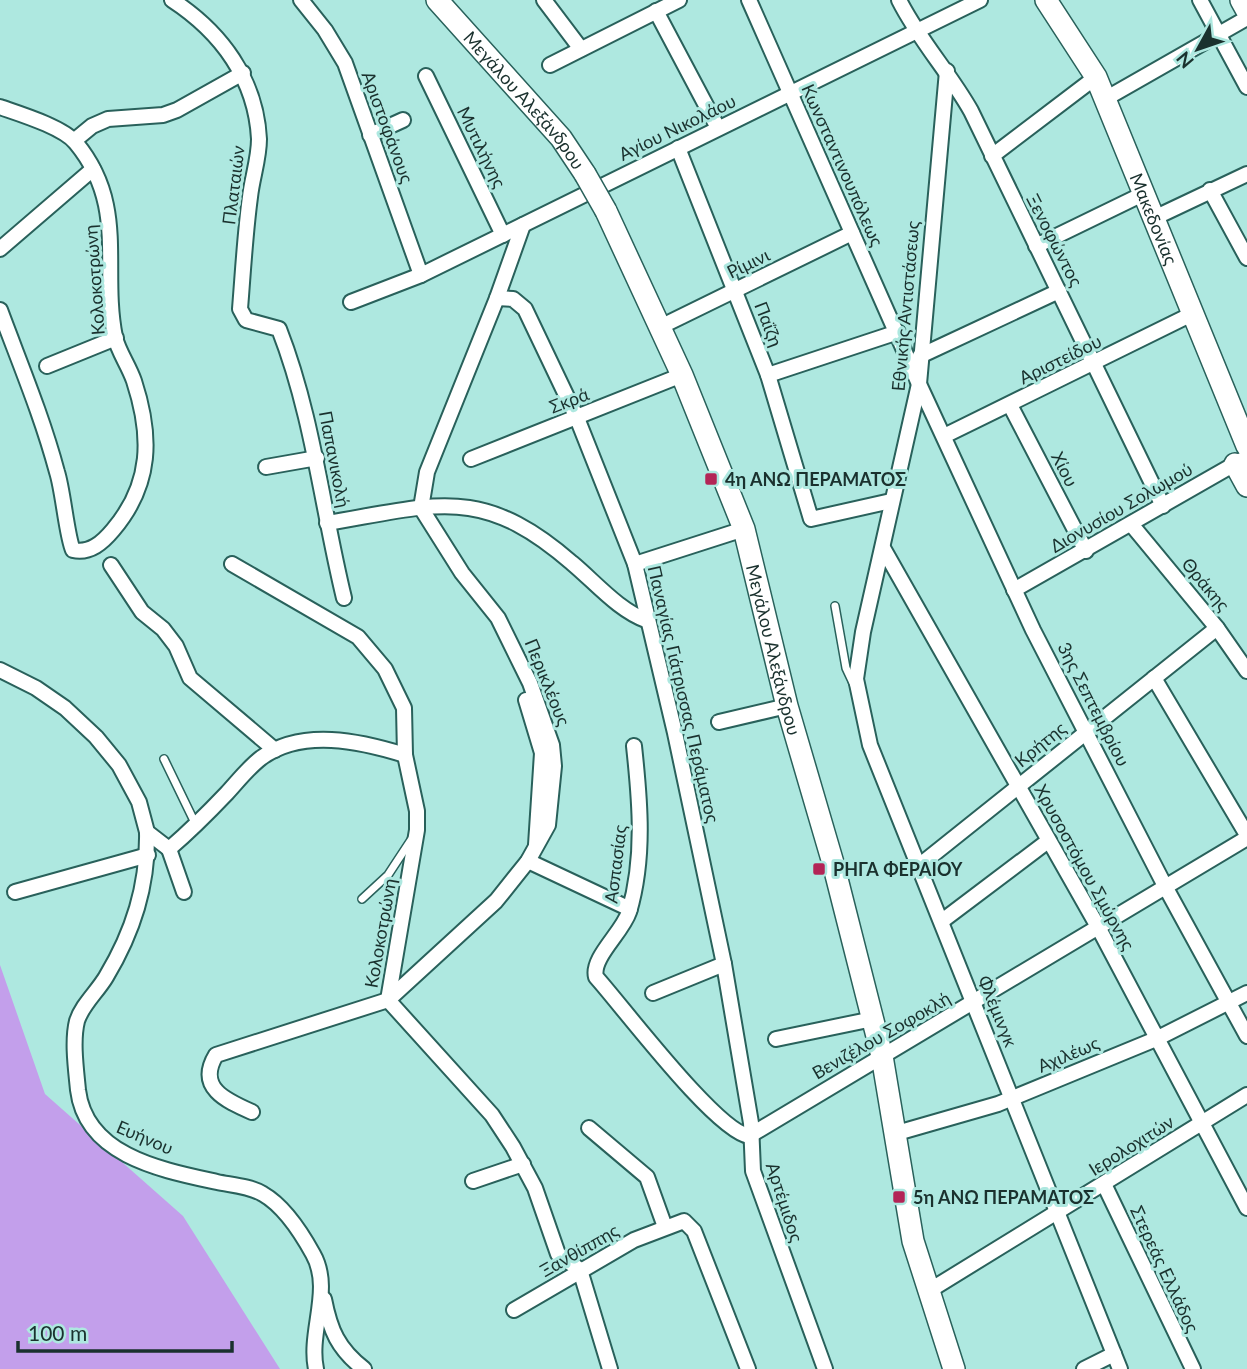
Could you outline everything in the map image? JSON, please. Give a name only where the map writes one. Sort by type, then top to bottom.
[{"type":"main road","points":[[1242,0],[1247,9]]},
{"type":"street","name":"Πλαταιών","points":[[172,0],[212,32],[243,73],[251,96],[259,141],[250,199],[240,309],[246,320],[279,329]]},
{"type":"street","name":"Αριστοφάνους","points":[[301,0],[325,30],[345,63],[421,275]]},
{"type":"street","name":"Μεγάλου Αλεξάνδρου","points":[[437,0],[561,138],[585,174],[606,211],[682,375],[744,529],[788,706],[833,863],[882,1055],[913,1241],[950,1368]]},
{"type":"street","points":[[544,0],[581,49]]},
{"type":"street","points":[[550,65],[679,0]]},
{"type":"street","name":"Κωνσταντινουπόλεως","points":[[749,0],[919,384]]},
{"type":"street","name":"Ξενοφώντος","points":[[898,0],[915,32],[947,71],[971,111],[1163,506]]},
{"type":"street","name":"Αγίου Νικολάου","points":[[351,302],[421,275],[980,0]]},
{"type":"street","name":"Μακεδονίας","points":[[1046,0],[1096,77],[1247,446]]},
{"type":"street","points":[[1200,0],[1247,87]]},
{"type":"street","points":[[656,11],[718,128]]},
{"type":"street","points":[[1105,99],[1247,18]]},
{"type":"street","name":"Εθνικής Αντιστάσεως","points":[[858,664],[891,501],[919,384],[947,71]]},
{"type":"street","points":[[0,107],[75,140],[92,126],[108,119],[163,115],[177,110],[243,73]]},
{"type":"street","name":"Μυτιλήνης","points":[[426,76],[503,235]]},
{"type":"street","points":[[992,156],[1096,77]]},
{"type":"street","points":[[370,135],[403,120]]},
{"type":"street","name":"Κολοκοτρώνη","points":[[0,310],[38,405],[62,490],[70,530],[69,542],[73,550],[80,552],[99,545],[126,512],[144,478],[145,432],[140,404],[116,338],[107,205],[93,169],[75,140]]},
{"type":"street","name":"Παΐζη","points":[[678,148],[768,375],[811,519],[891,501]]},
{"type":"street","points":[[0,249],[93,169]]},
{"type":"street","points":[[1154,218],[1247,174]]},
{"type":"street","points":[[1210,190],[1247,258]]},
{"type":"street","points":[[1036,246],[1143,194]]},
{"type":"street","points":[[421,508],[427,472],[497,298],[523,225]]},
{"type":"street","name":"Ρίμινι","points":[[660,327],[852,233]]},
{"type":"street","points":[[920,356],[1059,290]]},
{"type":"street","name":"Παναγίας Γιάτρισσας Περάματος","points":[[497,298],[513,299],[525,309],[577,418],[635,564],[724,964],[740,1046],[751,1123],[749,1136]]},
{"type":"street","name":"Αριστείδου","points":[[944,436],[1192,314]]},
{"type":"street","name":"Παπανικολή","points":[[279,329],[295,369],[317,458],[327,523],[344,597]]},
{"type":"street","points":[[768,375],[898,332]]},
{"type":"street","points":[[47,366],[116,338]]},
{"type":"street","name":"Σκρά","points":[[471,459],[682,375]]},
{"type":"street","name":"3ης Σεπτεμβρίου","points":[[919,384],[1014,590],[1166,888],[1247,1036]]},
{"type":"street","name":"Χίου","points":[[1010,405],[1086,551]]},
{"type":"street","points":[[266,467],[317,458]]},
{"type":"street","points":[[1241,461],[1247,486]]},
{"type":"street","name":"Διονυσίου Σολωμού","points":[[1014,590],[1241,461]]},
{"type":"street","points":[[327,523],[457,504],[496,513],[533,531],[625,608],[648,621]]},
{"type":"street","name":"Περικλέους","points":[[252,1112],[225,1101],[216,1092],[210,1077],[211,1063],[216,1055],[388,1000],[496,901],[528,861],[550,813],[552,745],[530,683],[498,618],[479,596],[421,508]]},
{"type":"street","name":"Θράκης","points":[[1131,524],[1217,628],[1247,671]]},
{"type":"street","points":[[635,564],[744,529]]},
{"type":"street","name":"Χρυσοστόμου Σμύρνης","points":[[883,548],[1097,925],[1247,1208]]},
{"type":"street","name":"Κολοκοτρώνη","points":[[232,564],[358,637],[372,650],[397,691],[404,708],[405,755],[415,793],[417,830],[388,1000],[492,1115],[523,1164],[535,1188],[558,1254],[580,1270],[610,1369]]},
{"type":"street","points":[[111,565],[142,612],[163,629],[176,646],[190,678],[275,750]]},
{"type":"street","name":"Κρήτης","points":[[920,865],[1217,628]]},
{"type":"street","name":"Φλέμινγκ","points":[[858,664],[856,689],[870,744],[1120,1369]]},
{"type":"street","name":"Ευήνου","points":[[0,670],[36,688],[65,708],[96,737],[119,765],[139,802],[147,832],[148,855],[142,893],[127,940],[77,1021],[78,1091],[88,1124],[98,1137],[137,1158],[193,1176],[262,1193],[296,1227],[315,1257],[321,1288],[314,1349],[316,1369]]},
{"type":"street","points":[[1154,678],[1247,836]]},
{"type":"street","points":[[719,722],[788,706]]},
{"type":"street","points":[[169,849],[196,826],[245,773],[275,750],[327,740],[347,740],[405,755]]},
{"type":"street","name":"Ασπασίας","points":[[634,746],[641,806],[639,846],[630,909],[623,928],[596,963],[596,977],[671,1065],[724,1121],[733,1130],[749,1136]]},
{"type":"street","points":[[147,832],[169,849],[184,892]]},
{"type":"street","name":"Βενιζέλου Σοφοκλή","points":[[749,1136],[973,1003],[1097,925],[1166,888],[1247,836]]},
{"type":"street","points":[[942,921],[1048,841]]},
{"type":"street","points":[[15,892],[148,855]]},
{"type":"street","points":[[528,861],[630,909]]},
{"type":"street","points":[[653,993],[724,964]]},
{"type":"street","name":"Αχιλέως","points":[[897,1133],[1012,1098],[1156,1039],[1247,993]]},
{"type":"street","points":[[776,1039],[873,1019]]},
{"type":"street","name":"Ιερολοχιτών","points":[[927,1292],[1247,1096]]},
{"type":"street","points":[[589,1128],[647,1177],[665,1227]]},
{"type":"street","name":"Αρτέμιδος","points":[[749,1136],[753,1171],[761,1197],[825,1369]]},
{"type":"street","points":[[472,1181],[523,1164]]},
{"type":"street","name":"Στερεάς Ελλάδος","points":[[1104,1184],[1193,1369]]},
{"type":"street","name":"Ξανθίππης","points":[[514,1310],[580,1270],[677,1221],[688,1224],[694,1231],[748,1369]]},
{"type":"street","points":[[321,1288],[330,1328],[337,1344],[364,1369]]},
{"type":"street","points":[[1084,1369],[1114,1354]]},
{"type":"lane","points":[[835,606],[846,668],[856,689]]},
{"type":"lane","points":[[164,759],[196,826]]},
{"type":"lane","points":[[362,899],[388,875],[417,830]]},
{"type":"shaded area","points":[[0,965],[45,1094],[183,1216],[280,1369],[0,1369]]},
{"type":"place","name":"4η ΑΝΩ ΠΕΡΑΜΑΤΟΣ","points":[[711,479]]},
{"type":"place","name":"ΡΗΓΑ ΦΕΡΑΙΟΥ","points":[[819,869]]},
{"type":"place","name":"5η ΑΝΩ ΠΕΡΑΜΑΤΟΣ","points":[[899,1197]]}]
